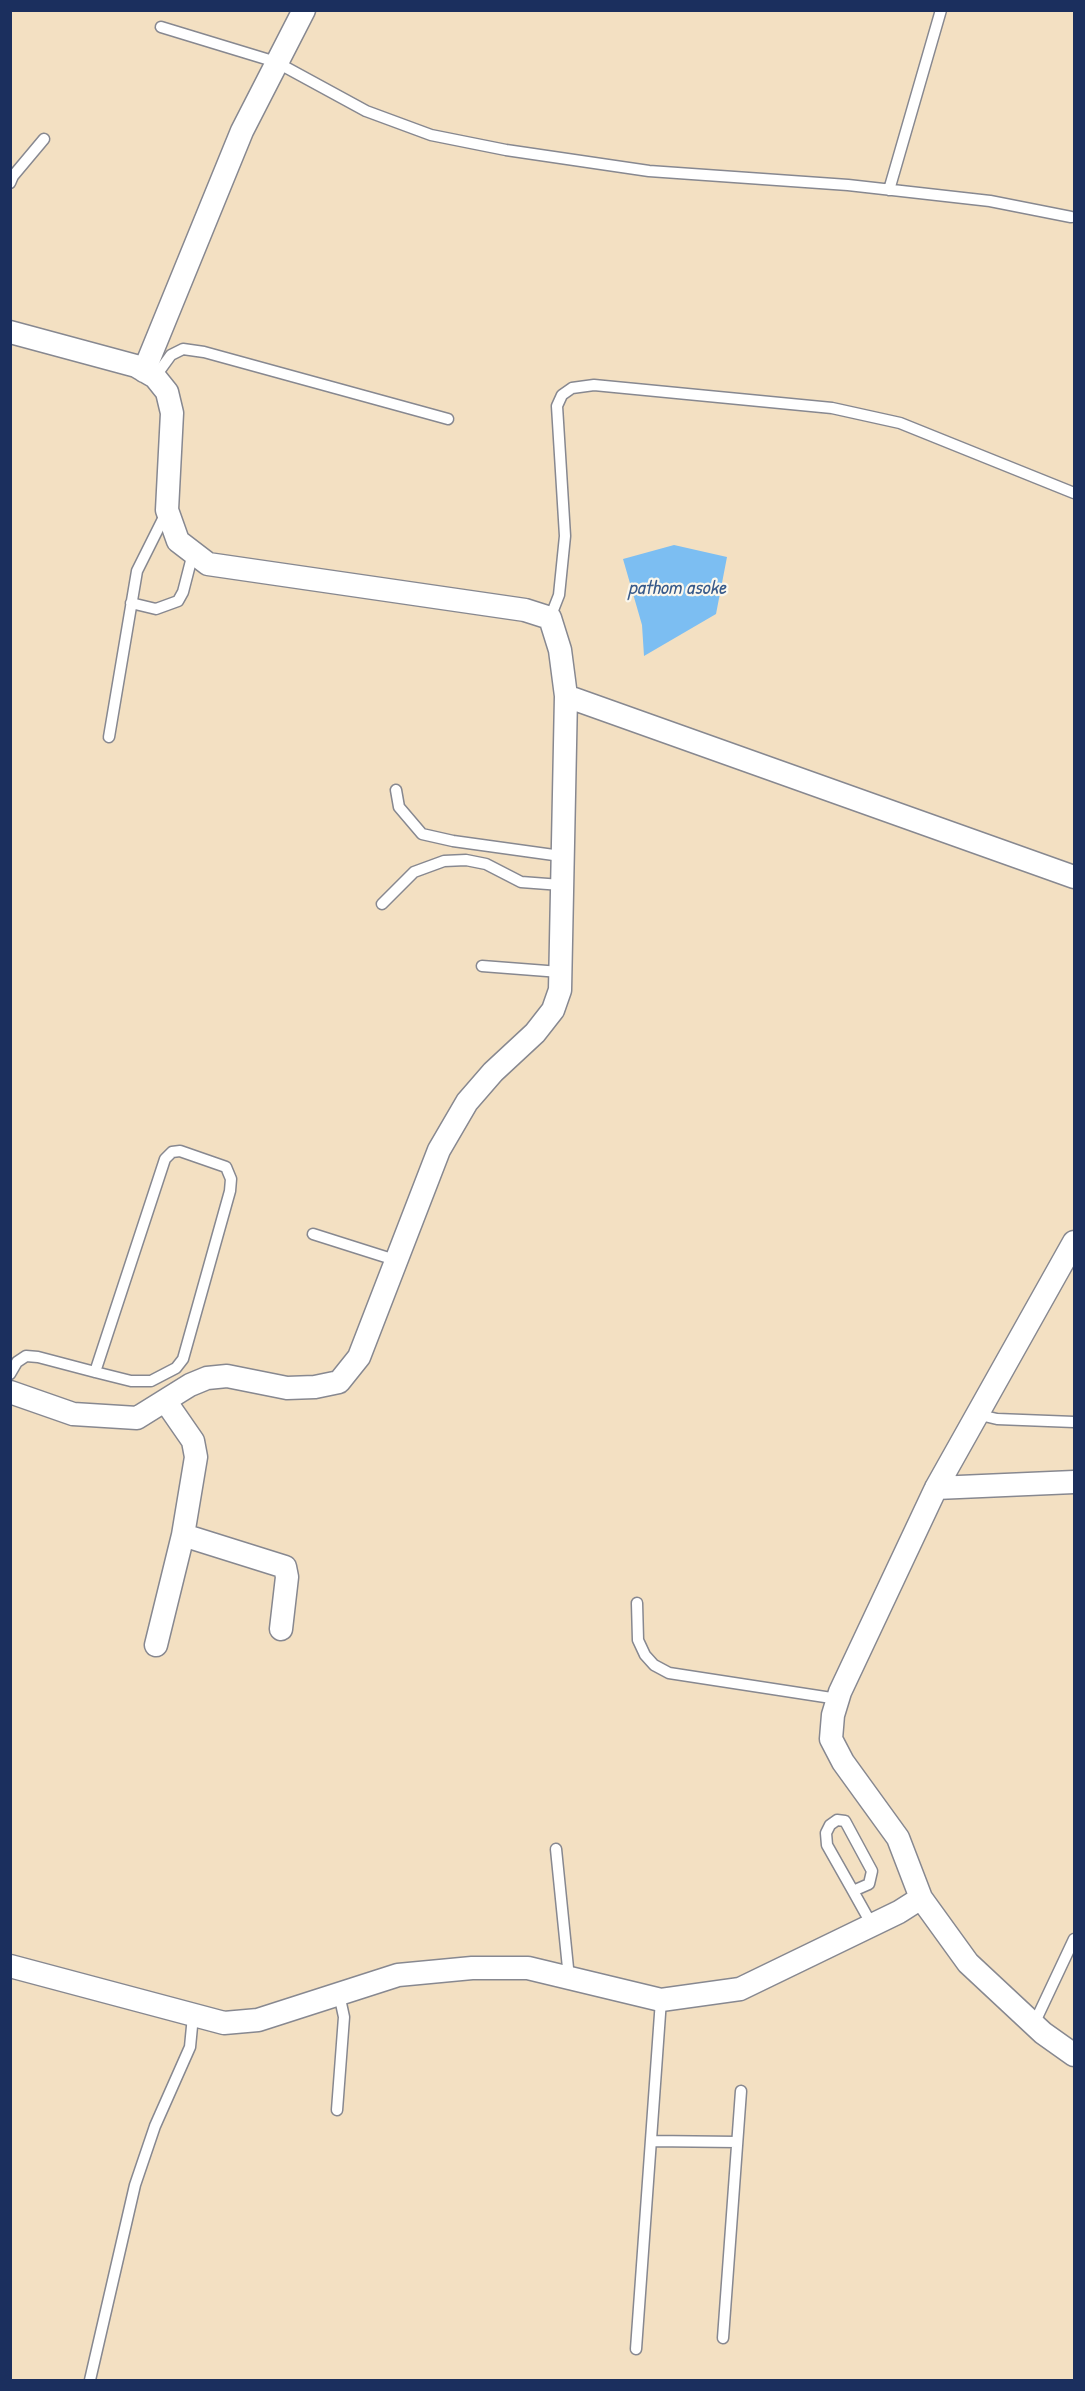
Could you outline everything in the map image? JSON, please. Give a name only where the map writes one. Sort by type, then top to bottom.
[{"type":"street","points":[[150,374],[242,131],[304,10]]},
{"type":"street","points":[[10,332],[136,366],[150,374],[167,392],[172,413],[167,510],[178,541],[208,564],[525,610],[550,618],[560,650],[566,696],[560,990],[554,1010],[535,1033],[493,1072],[466,1102],[439,1150],[359,1357],[339,1382],[315,1387],[287,1388],[227,1376],[207,1378],[137,1418],[106,1418],[73,1414],[10,1392]]},
{"type":"street","points":[[566,696],[1074,877]]},
{"type":"street","points":[[1074,1242],[975,1414],[936,1488],[838,1699],[833,1715],[831,1739],[843,1762],[898,1838],[921,1898],[968,1963],[1034,2024],[1074,2055]]},
{"type":"street","points":[[156,1645],[183,1535],[195,1457],[194,1441],[166,1402]]},
{"type":"street","points":[[936,1488],[1074,1482]]},
{"type":"street","points":[[183,1535],[285,1567],[287,1577],[281,1629]]},
{"type":"street","points":[[10,1966],[225,2023],[258,2020],[398,1975],[472,1968],[528,1968],[662,2000],[740,1989],[872,1925],[921,1898]]},
{"type":"lane","points":[[889,190],[941,10]]},
{"type":"lane","points":[[161,27],[276,62],[366,111],[431,135],[506,150],[649,171],[889,190],[990,201],[1071,217]]},
{"type":"lane","points":[[10,183],[13,176],[44,140]]},
{"type":"lane","points":[[150,374],[171,355],[183,349],[204,352],[448,418]]},
{"type":"lane","points":[[550,618],[559,595],[565,536],[557,406],[562,394],[572,388],[594,385],[832,408],[900,423],[1074,493]]},
{"type":"lane","points":[[108,737],[137,571],[167,510]]},
{"type":"lane","points":[[132,603],[156,609],[168,607],[177,601],[183,592],[193,553]]},
{"type":"lane","points":[[396,790],[399,807],[422,834],[453,841],[561,856]]},
{"type":"lane","points":[[382,904],[414,872],[444,861],[466,860],[486,864],[521,882],[561,885]]},
{"type":"lane","points":[[482,966],[560,972]]},
{"type":"lane","points":[[10,1374],[17,1362],[26,1356],[131,1381],[151,1381],[163,1377],[183,1359],[230,1191],[231,1179],[226,1167],[180,1151],[172,1152],[165,1159],[95,1372]]},
{"type":"lane","points":[[313,1234],[395,1260]]},
{"type":"lane","points":[[975,1414],[997,1419],[1074,1422]]},
{"type":"lane","points":[[637,1603],[638,1640],[645,1655],[654,1665],[669,1673],[838,1699]]},
{"type":"lane","points":[[853,1892],[868,1884],[872,1871],[845,1821],[837,1820],[826,1833],[827,1845],[853,1892],[872,1925]]},
{"type":"lane","points":[[556,1849],[569,1978]]},
{"type":"lane","points":[[1034,2024],[1074,1940]]},
{"type":"lane","points":[[337,2110],[344,2017],[339,1994]]},
{"type":"lane","points":[[636,2349],[662,2000]]},
{"type":"lane","points":[[90,2380],[135,2185],[155,2126],[190,2047],[193,2016]]},
{"type":"lane","points":[[723,2338],[741,2091]]},
{"type":"lane","points":[[651,2142],[737,2142]]},
{"type":"water","name":"pathom asoke","points":[[674,545],[727,557],[716,614],[644,656],[642,625],[623,559]]}]
